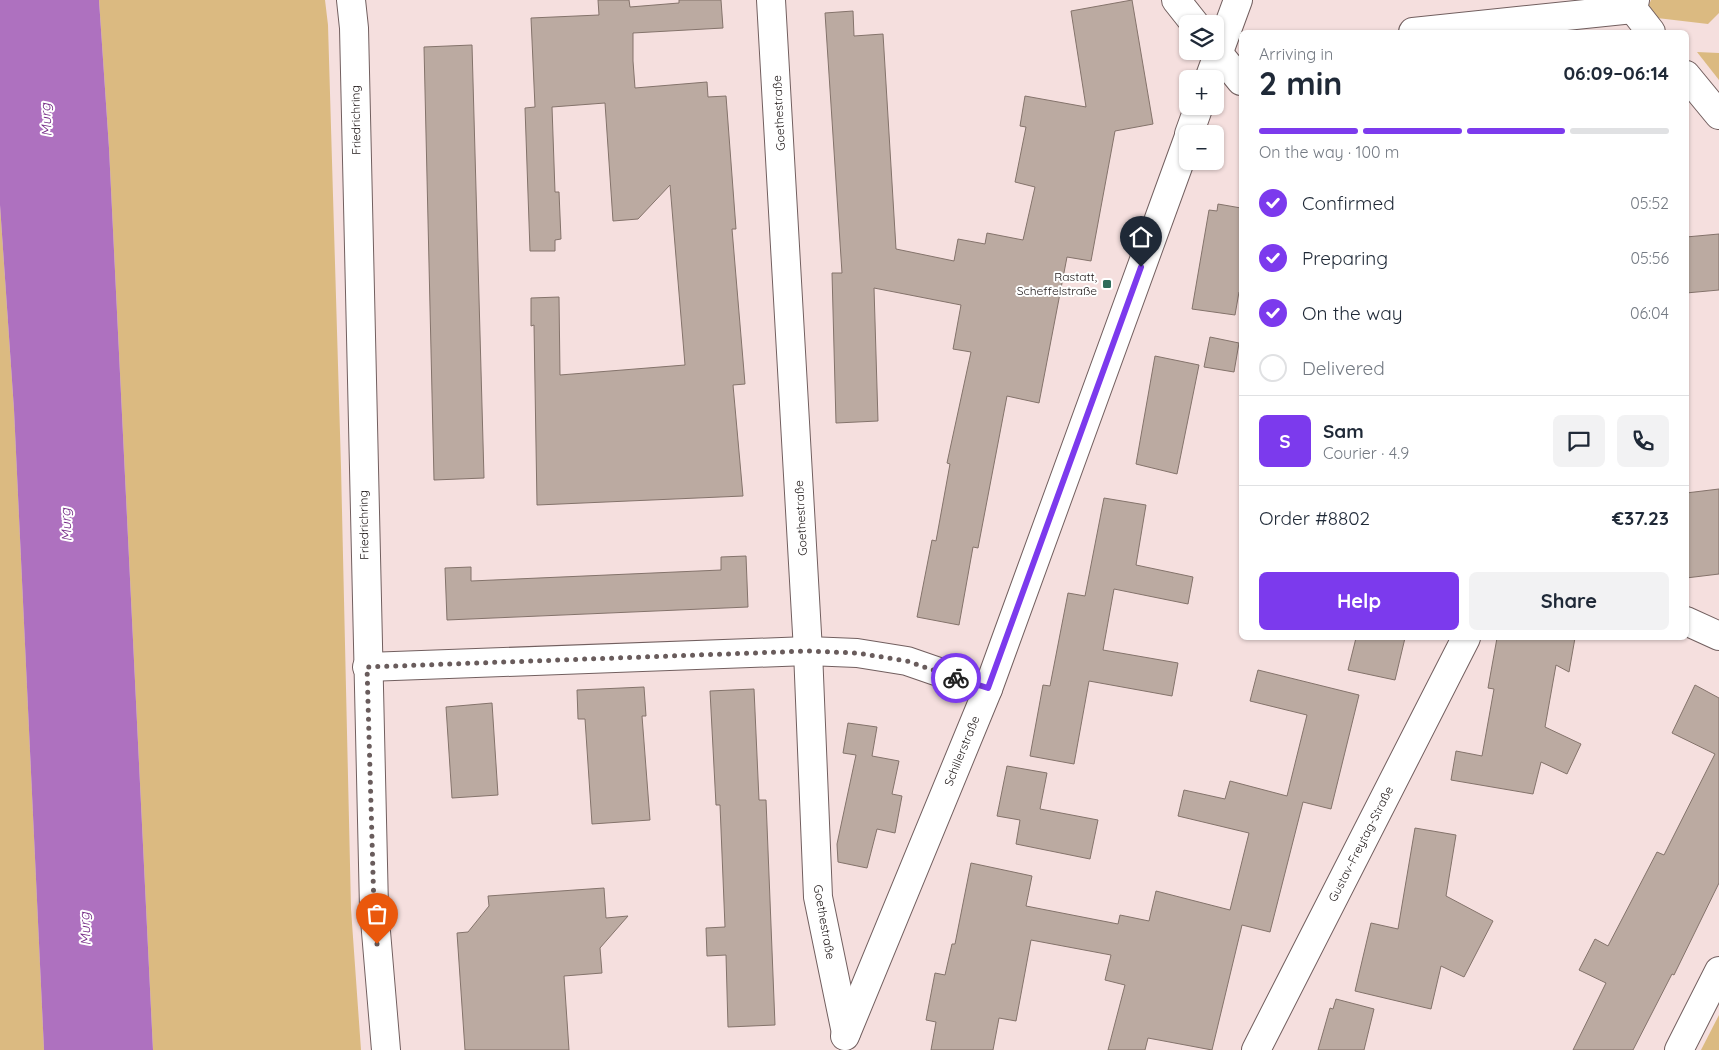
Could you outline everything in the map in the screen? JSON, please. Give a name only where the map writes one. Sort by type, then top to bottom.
[{"type":"street","name":"Friedrichring","points":[[351,0],[354,38],[374,908],[386,1050]]},
{"type":"street","name":"Goethestraße","points":[[771,0],[808,651],[818,897],[843,1041]]},
{"type":"street","points":[[1176,0],[1188,15]]},
{"type":"street","points":[[1214,70],[1225,51],[1238,0]]},
{"type":"street","points":[[1429,30],[1634,4],[1650,30]]},
{"type":"street","points":[[1225,51],[1239,78]]},
{"type":"street","points":[[1689,79],[1719,115]]},
{"type":"street","name":"Schillerstraße","points":[[843,1041],[988,688],[1179,164]]},
{"type":"street","points":[[1689,622],[1719,636]]},
{"type":"street","name":"Gustav-Freytag-Straße","points":[[1256,1050],[1465,640]]},
{"type":"street","points":[[367,667],[808,651],[857,653],[907,661],[988,688]]},
{"type":"street","points":[[1679,1050],[1719,971]]},
{"type":"shaded area","points":[[99,0],[325,0],[328,25],[341,467],[351,909],[361,1050],[153,1050],[109,148]]},
{"type":"shaded area","points":[[1651,0],[1719,0],[1719,13],[1708,24],[1657,18],[1648,7]]},
{"type":"shaded area","points":[[1697,52],[1719,53],[1719,80]]},
{"type":"shaded area","points":[[0,205],[14,410],[44,1050],[0,1050]]},
{"type":"shaded area","points":[[1719,1015],[1719,1050],[1701,1050]]},
{"type":"water","name":"Murg","points":[[0,0],[99,0],[109,148],[153,1050],[44,1050],[14,410],[0,205]]},
{"type":"building","points":[[598,0],[629,0],[630,7],[679,3],[679,0],[721,0],[723,28],[633,33],[633,61],[635,88],[707,82],[708,97],[726,96],[736,229],[732,229],[745,384],[733,385],[743,496],[537,505],[534,325],[531,326],[531,298],[559,297],[560,375],[685,365],[670,185],[638,219],[613,221],[605,103],[552,107],[555,192],[559,192],[561,239],[555,240],[555,251],[530,251],[525,108],[535,107],[531,18],[599,15]]},
{"type":"building","points":[[1132,0],[1153,124],[1115,131],[1091,261],[1067,257],[1039,403],[1007,396],[978,548],[973,547],[959,625],[917,617],[932,540],[936,541],[950,464],[947,463],[971,352],[953,349],[961,305],[874,288],[878,421],[836,423],[832,273],[842,273],[825,13],[853,11],[854,36],[883,34],[896,249],[954,261],[958,239],[985,244],[987,233],[1023,240],[1035,187],[1015,182],[1026,127],[1020,126],[1025,96],[1086,107],[1071,11]]},
{"type":"building","points":[[472,45],[484,478],[434,480],[424,47]]},
{"type":"building","points":[[1218,204],[1239,208],[1239,292],[1235,315],[1192,309],[1209,210],[1217,211]]},
{"type":"building","points":[[1719,234],[1719,290],[1689,293],[1689,237]]},
{"type":"building","points":[[1210,337],[1239,343],[1234,372],[1204,367]]},
{"type":"building","points":[[1155,356],[1199,365],[1177,474],[1136,464]]},
{"type":"building","points":[[1719,489],[1719,574],[1689,578],[1689,493]]},
{"type":"building","points":[[1104,498],[1146,505],[1136,565],[1193,577],[1188,604],[1114,589],[1103,650],[1178,663],[1172,696],[1089,681],[1074,764],[1030,756],[1043,685],[1050,686],[1068,593],[1085,596]]},
{"type":"building","points":[[746,556],[748,607],[447,620],[445,568],[471,567],[471,581],[721,570],[721,557]]},
{"type":"building","points":[[1356,640],[1405,640],[1395,680],[1348,670]]},
{"type":"building","points":[[1497,640],[1575,640],[1569,672],[1556,665],[1545,727],[1581,744],[1567,774],[1541,762],[1533,794],[1451,780],[1456,751],[1482,756],[1494,689],[1488,688]]},
{"type":"building","points":[[1258,670],[1359,695],[1331,809],[1303,802],[1270,932],[1242,925],[1212,1050],[1148,1038],[1145,1050],[1108,1050],[1125,985],[1105,980],[1111,955],[1031,940],[1016,1021],[999,1018],[993,1050],[931,1050],[936,1022],[926,1020],[935,973],[945,975],[952,944],[955,944],[971,863],[1032,876],[1026,906],[1118,924],[1120,915],[1149,921],[1156,891],[1230,910],[1249,833],[1178,816],[1184,790],[1225,799],[1230,781],[1287,796],[1307,715],[1250,701]]},
{"type":"building","points":[[1695,685],[1719,698],[1719,883],[1674,975],[1672,974],[1633,1050],[1573,1050],[1606,983],[1579,970],[1595,939],[1608,946],[1657,852],[1664,855],[1715,754],[1672,733]]},
{"type":"building","points":[[644,687],[646,716],[642,716],[650,820],[592,824],[585,719],[578,719],[577,690]]},
{"type":"building","points":[[754,689],[759,800],[766,800],[775,1025],[728,1027],[726,955],[707,956],[706,928],[725,927],[720,805],[716,805],[710,691]]},
{"type":"building","points":[[492,703],[498,795],[452,798],[446,707]]},
{"type":"building","points":[[848,723],[877,727],[872,756],[899,761],[892,794],[902,796],[895,833],[877,829],[867,868],[838,862],[837,844],[856,755],[843,753]]},
{"type":"building","points":[[1007,766],[1047,773],[1040,809],[1098,820],[1090,859],[1016,844],[1020,820],[997,816]]},
{"type":"building","points":[[1415,828],[1456,835],[1446,896],[1493,921],[1464,977],[1441,966],[1431,1009],[1355,991],[1371,923],[1398,929]]},
{"type":"building","points":[[604,888],[606,918],[628,916],[600,948],[602,973],[564,976],[569,1050],[465,1050],[457,933],[468,932],[489,906],[488,896]]},
{"type":"building","points":[[1336,999],[1374,1009],[1364,1050],[1318,1050],[1330,1008],[1333,1009]]},
{"type":"way so far","points":[[377,944],[374,908],[367,667],[808,651],[857,653],[907,661],[956,678]]},
{"type":"place","name":"Rastatt, Scheffelstraße","points":[[1107,284]]},
{"type":"route","points":[[956,678],[988,688],[1141,267]]}]
